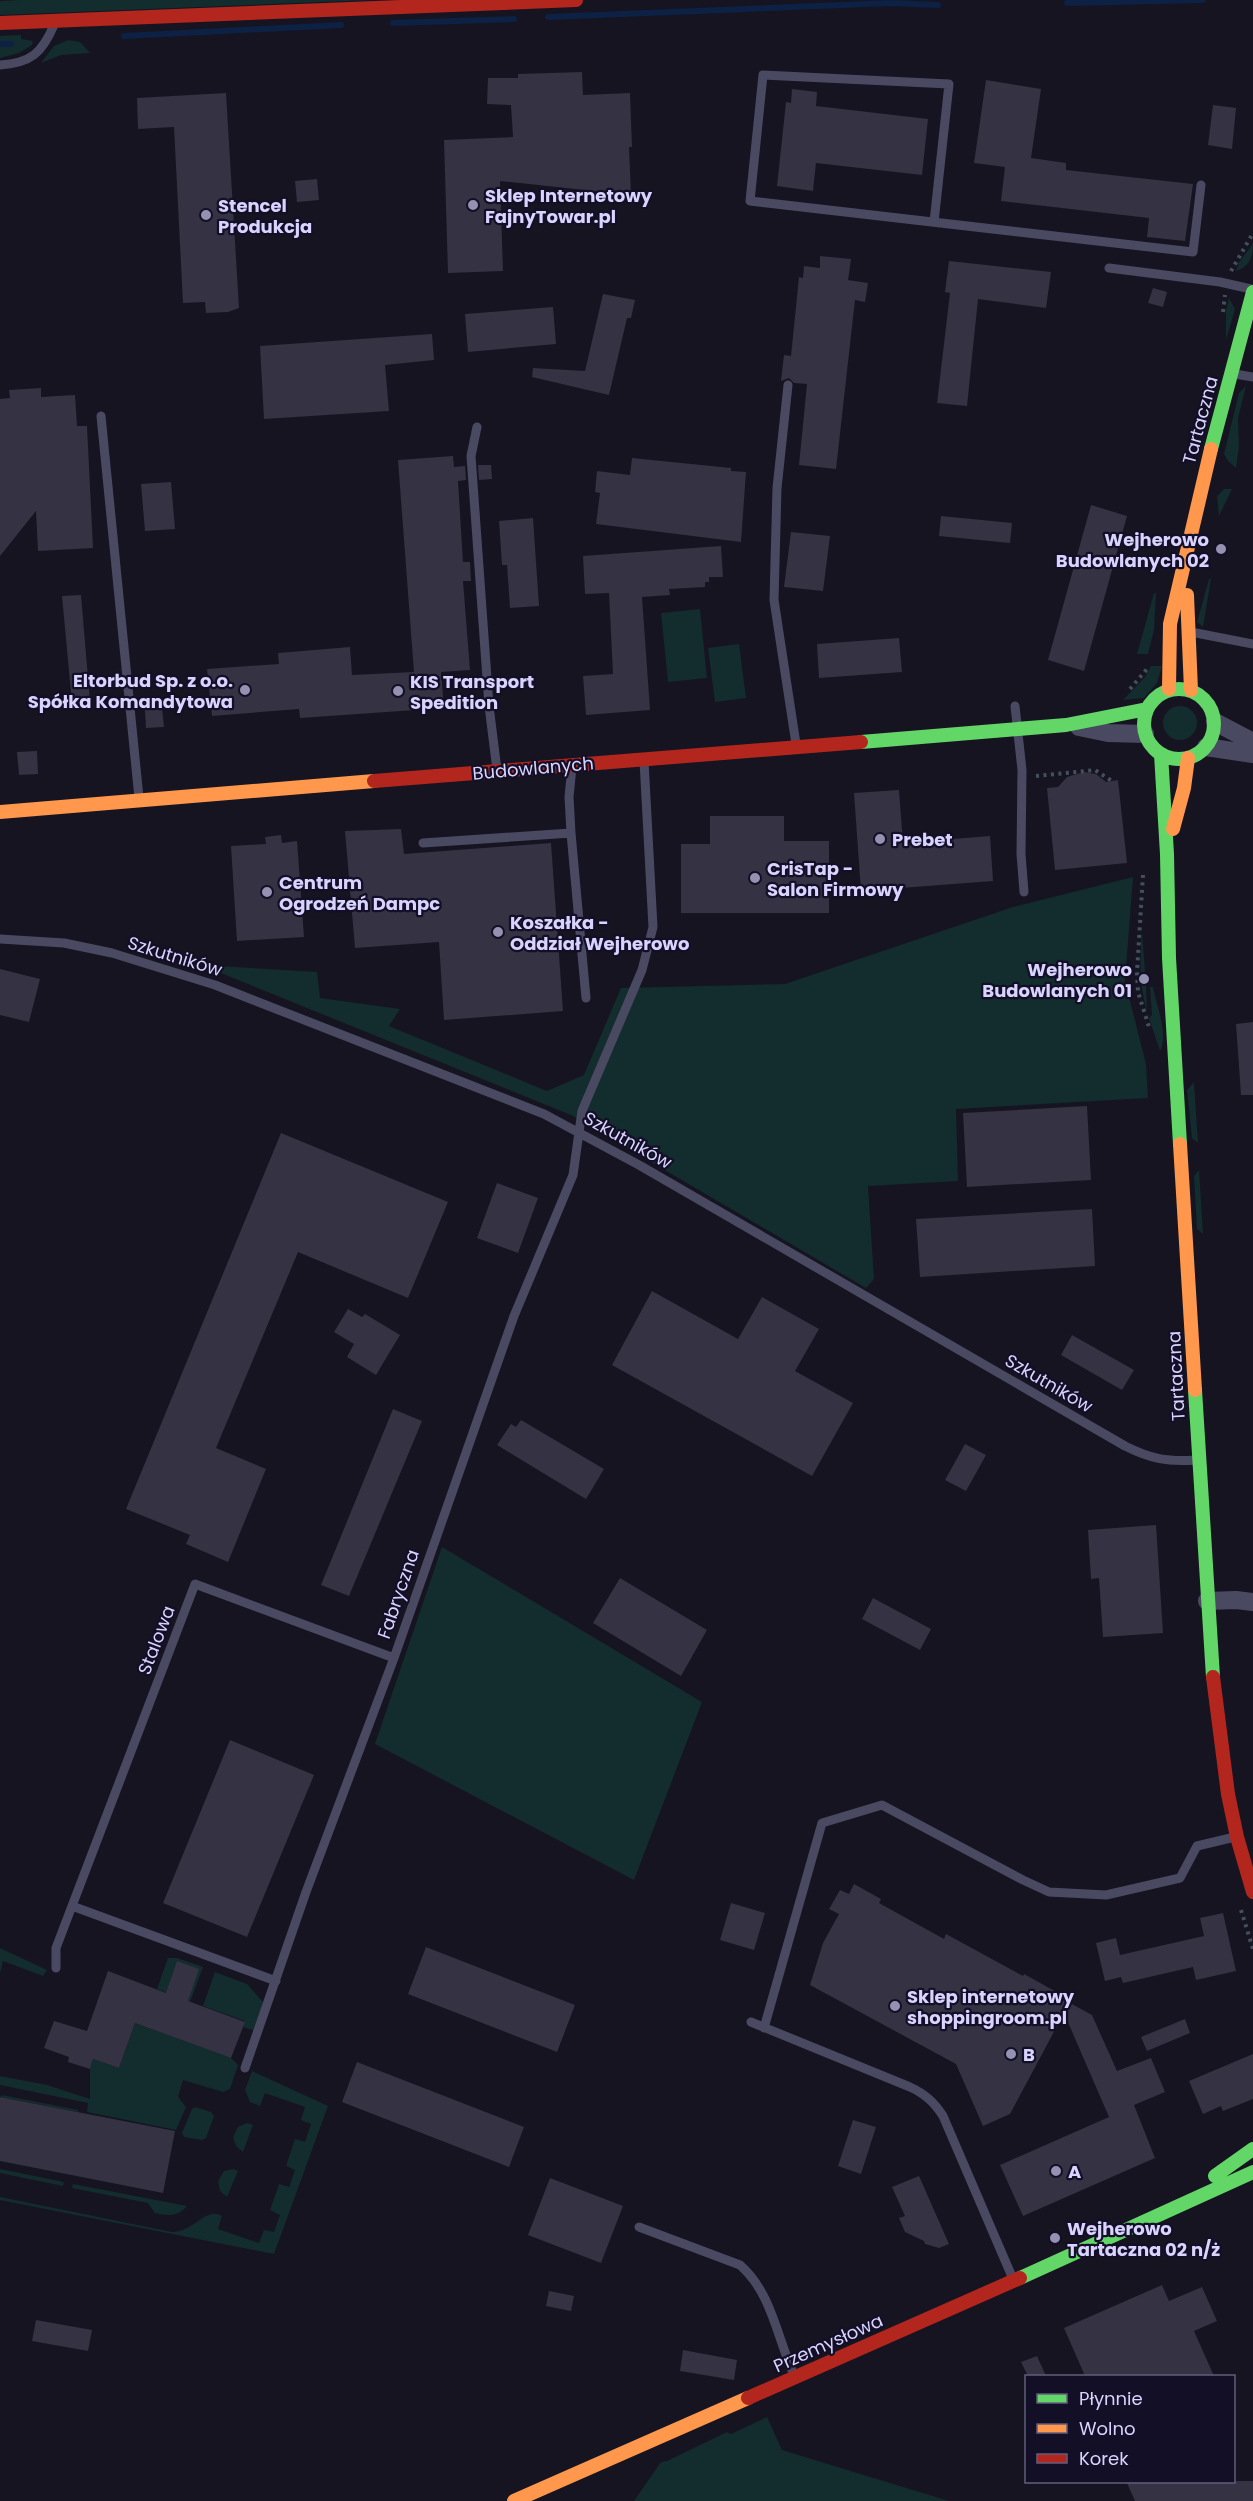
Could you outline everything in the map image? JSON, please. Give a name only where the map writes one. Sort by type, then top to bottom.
[{"type":"street","points":[[0,23],[576,0]]},
{"type":"street","name":"Tartaczna","points":[[1169,689],[1170,624],[1197,504],[1253,291]]},
{"type":"street","name":"Tartaczna","points":[[1186,558],[1191,690]]},
{"type":"street","points":[[1169,689],[1191,690],[1203,697],[1211,708],[1215,722],[1213,735],[1206,747],[1188,758],[1174,759],[1161,754],[1151,746],[1145,734],[1144,722],[1147,709],[1156,697],[1169,689]]},
{"type":"street","name":"Budowlanych","points":[[0,812],[1066,724],[1147,709]]},
{"type":"street","points":[[1215,722],[1253,742]]},
{"type":"street","name":"Budowlanych","points":[[1066,724],[1108,733],[1145,734]]},
{"type":"street","points":[[1206,747],[1253,754]]},
{"type":"street","name":"Tartaczna","points":[[1161,754],[1167,854],[1169,957],[1207,1601],[1220,1745],[1237,1837],[1253,1892]]},
{"type":"street","name":"Tartaczna","points":[[1167,854],[1184,788],[1188,758]]},
{"type":"street","points":[[1207,1601],[1253,1602]]},
{"type":"street","name":"Przemysłowa","points":[[1156,2218],[1253,2149]]},
{"type":"street","name":"Przemysłowa","points":[[514,2501],[1156,2218],[1253,2172]]},
{"type":"lane","points":[[0,65],[24,62],[34,56],[44,45],[56,21]]},
{"type":"lane","points":[[934,222],[949,84],[763,75],[750,201],[1193,252],[1201,185]]},
{"type":"lane","points":[[1109,268],[1220,282],[1253,291]]},
{"type":"lane","points":[[1231,373],[1253,377]]},
{"type":"lane","points":[[788,386],[777,488],[774,600],[796,746]]},
{"type":"lane","points":[[101,416],[139,801]]},
{"type":"lane","points":[[477,427],[471,456],[489,706],[497,771]]},
{"type":"lane","points":[[1188,632],[1253,644]]},
{"type":"lane","points":[[1015,706],[1022,770],[1021,854],[1024,892]]},
{"type":"lane","name":"Fabryczna","points":[[245,2068],[306,1892],[394,1658],[514,1316],[573,1175],[582,1111],[642,970],[653,927],[644,758]]},
{"type":"lane","points":[[572,764],[569,797],[570,833],[586,998]]},
{"type":"lane","points":[[423,843],[570,833]]},
{"type":"lane","name":"Szkutników","points":[[0,939],[64,943],[93,949],[215,985],[544,1114],[579,1131],[1125,1446],[1156,1459],[1199,1460]]},
{"type":"lane","name":"Stalowa","points":[[56,1968],[56,1948],[195,1584],[394,1658]]},
{"type":"lane","points":[[764,2028],[822,1823],[882,1805],[1023,1881],[1049,1892],[1106,1895],[1180,1878],[1197,1846],[1237,1837]]},
{"type":"lane","points":[[72,1906],[276,1981]]},
{"type":"lane","points":[[752,2022],[910,2086],[925,2094],[936,2104],[1014,2281]]},
{"type":"lane","points":[[639,2227],[740,2265],[751,2275],[767,2301],[781,2346],[795,2377]]},
{"type":"path","points":[[1032,770],[1034,776],[1095,770],[1112,781]]},
{"type":"green space","points":[[373,0],[0,15],[0,1]]},
{"type":"green space","points":[[21,35],[21,39],[33,41],[32,45],[19,53],[0,58],[0,36]]},
{"type":"green space","points":[[68,40],[80,42],[90,53],[61,55],[41,63],[54,46]]},
{"type":"green space","points":[[1253,244],[1249,261],[1236,271],[1239,262]]},
{"type":"green space","points":[[1229,298],[1235,309],[1226,340],[1226,311]]},
{"type":"green space","points":[[1246,386],[1238,418],[1239,447],[1236,468],[1224,454],[1239,393]]},
{"type":"green space","points":[[1224,489],[1232,489],[1219,516],[1217,496]]},
{"type":"green space","points":[[1209,579],[1211,579],[1203,627],[1197,622]]},
{"type":"green space","points":[[1154,593],[1156,593],[1154,630],[1148,654],[1137,654]]},
{"type":"green space","points":[[700,609],[707,678],[668,682],[661,613]]},
{"type":"green space","points":[[739,644],[746,698],[715,702],[708,648]]},
{"type":"green space","points":[[1151,666],[1162,666],[1157,683],[1144,698],[1123,700],[1145,677]]},
{"type":"green space","points":[[1180,706],[1192,711],[1197,723],[1192,735],[1180,740],[1168,735],[1163,723],[1168,711]]},
{"type":"green space","points":[[1133,877],[1125,981],[1146,1064],[1148,1098],[956,1109],[958,1181],[868,1186],[874,1279],[866,1288],[571,1115],[201,965],[317,972],[320,998],[400,1009],[389,1026],[547,1091],[584,1075],[621,988],[785,984],[1013,907]]},
{"type":"green space","points":[[1142,931],[1145,972],[1141,972]]},
{"type":"green space","points":[[1142,984],[1146,985],[1147,1011],[1144,1001]]},
{"type":"green space","points":[[1150,987],[1153,987],[1163,1028],[1160,1051],[1149,1018],[1152,1015]]},
{"type":"green space","points":[[1194,1082],[1198,1143],[1192,1138],[1187,1090]]},
{"type":"green space","points":[[1199,1170],[1203,1234],[1197,1229],[1194,1176]]},
{"type":"green space","points":[[442,1547],[702,1702],[634,1880],[375,1744]]},
{"type":"green space","points":[[0,1948],[47,1970],[43,1976],[3,1961],[0,1973]]},
{"type":"green space","points":[[168,1958],[177,1958],[203,1967],[190,2002],[157,1989]]},
{"type":"green space","points":[[215,1972],[247,1984],[263,2002],[256,2031],[243,2027],[245,2021],[203,2006]]},
{"type":"green space","points":[[135,2023],[231,2058],[238,2065],[230,2089],[223,2092],[183,2080],[178,2097],[186,2107],[176,2130],[87,2112],[88,2103],[0,2085],[0,2076],[47,2085],[90,2099],[90,2069],[93,2059],[119,2068]]},
{"type":"green space","points":[[252,2071],[328,2106],[274,2254],[0,2200],[0,2197],[172,2232],[180,2231],[211,2214],[216,2214],[222,2216],[218,2229],[259,2243],[264,2230],[274,2232],[280,2215],[270,2210],[279,2184],[289,2187],[295,2170],[286,2166],[295,2139],[305,2142],[311,2124],[301,2120],[305,2107],[265,2093],[260,2106],[250,2102],[245,2090]]},
{"type":"green space","points":[[2,2095],[78,2110],[78,2112],[1,2097]]},
{"type":"green space","points":[[195,2107],[211,2112],[214,2116],[206,2138],[202,2140],[184,2137],[182,2133]]},
{"type":"green space","points":[[247,2123],[253,2125],[243,2152],[236,2146],[233,2137],[238,2127]]},
{"type":"green space","points":[[0,2169],[64,2182],[63,2186],[0,2173]]},
{"type":"green space","points":[[233,2169],[238,2171],[227,2197],[220,2191],[218,2181],[224,2171]]},
{"type":"green space","points":[[73,2184],[187,2206],[176,2214],[160,2214],[155,2213],[148,2203],[72,2188]]},
{"type":"green space","points":[[767,2417],[782,2450],[949,2501],[634,2501],[661,2462],[727,2432],[731,2434]]},
{"type":"building","points":[[582,72],[583,95],[630,93],[631,195],[500,181],[503,271],[448,273],[444,140],[513,137],[511,105],[487,104],[488,78],[518,78],[518,74]]},
{"type":"building","points":[[986,80],[1041,89],[1031,158],[1066,163],[1066,170],[1193,184],[1185,241],[1147,237],[1149,218],[1001,201],[1005,167],[974,163]]},
{"type":"building","points":[[792,89],[817,92],[816,106],[928,119],[922,175],[816,163],[813,191],[777,186],[786,102],[791,103]]},
{"type":"building","name":"Stencel Produkcja","points":[[226,93],[239,308],[228,312],[206,313],[205,302],[183,303],[174,127],[138,129],[137,98]]},
{"type":"building","points":[[1213,105],[1236,108],[1232,149],[1208,145]]},
{"type":"building","points":[[317,179],[319,200],[297,202],[295,181]]},
{"type":"building","points":[[820,256],[851,259],[848,280],[868,283],[865,302],[855,300],[836,469],[799,465],[807,384],[794,383],[789,378],[781,381],[784,355],[791,356],[799,277],[803,278],[804,266],[820,268]]},
{"type":"building","points":[[949,261],[1051,272],[1046,308],[978,299],[967,406],[937,403],[950,293],[945,292]]},
{"type":"building","points":[[1153,288],[1167,292],[1163,307],[1148,303]]},
{"type":"building","points":[[603,294],[635,300],[631,318],[627,318],[609,395],[532,377],[533,368],[585,371]]},
{"type":"building","points":[[553,307],[556,344],[468,352],[465,314]]},
{"type":"building","points":[[432,334],[434,360],[385,365],[389,411],[264,419],[260,346]]},
{"type":"building","points":[[41,388],[41,397],[75,395],[77,426],[87,426],[93,548],[38,551],[36,511],[0,556],[0,399],[10,398],[9,390]]},
{"type":"building","points":[[453,456],[454,467],[465,466],[466,480],[458,481],[463,562],[470,562],[471,581],[463,581],[470,670],[441,672],[444,708],[300,718],[299,709],[212,716],[207,669],[279,664],[278,653],[350,647],[352,675],[414,672],[398,460]]},
{"type":"building","points":[[632,458],[731,468],[731,471],[746,472],[741,542],[596,524],[600,493],[595,492],[597,471],[630,475]]},
{"type":"building","points":[[478,465],[491,465],[492,479],[479,480]]},
{"type":"building","points":[[171,482],[175,529],[145,531],[141,484]]},
{"type":"building","points":[[1091,505],[1127,516],[1084,671],[1048,660]]},
{"type":"building","points":[[941,516],[1012,523],[1010,543],[939,536]]},
{"type":"building","points":[[533,518],[539,606],[510,608],[507,565],[502,565],[499,521]]},
{"type":"building","points":[[791,532],[830,536],[823,591],[784,587]]},
{"type":"building","points":[[721,546],[723,577],[709,577],[709,582],[705,582],[705,587],[669,589],[670,595],[642,597],[650,710],[586,715],[583,676],[613,674],[609,593],[585,594],[583,556]]},
{"type":"building","points":[[81,595],[90,702],[72,703],[62,596]]},
{"type":"building","points":[[899,638],[902,672],[819,678],[817,644]]},
{"type":"building","points":[[162,708],[164,727],[146,728],[145,710]]},
{"type":"building","points":[[37,751],[38,774],[19,775],[17,752]]},
{"type":"building","points":[[1084,772],[1096,774],[1106,782],[1118,780],[1127,863],[1055,870],[1047,788],[1058,787],[1067,777]]},
{"type":"building","name":"Prebet","points":[[899,790],[903,843],[990,836],[993,881],[861,891],[854,793]]},
{"type":"building","name":"CrisTap - Salon Firmowy","points":[[710,816],[784,816],[784,841],[829,841],[829,913],[681,913],[681,844],[710,844]]},
{"type":"building","name":"Koszałka - Oddział Wejherowo","points":[[401,829],[404,854],[551,843],[563,1011],[444,1020],[439,942],[355,948],[345,831]]},
{"type":"building","name":"Centrum Ogrodzeń Dampc","points":[[281,835],[282,843],[297,841],[304,937],[237,941],[231,846],[266,844],[265,837]]},
{"type":"building","points":[[0,969],[40,979],[29,1022],[0,1015]]},
{"type":"building","points":[[1253,1022],[1253,1095],[1241,1095],[1236,1024]]},
{"type":"building","points":[[1087,1106],[1091,1180],[967,1187],[963,1113]]},
{"type":"building","points":[[281,1133],[448,1202],[408,1298],[298,1252],[216,1448],[266,1469],[228,1562],[186,1544],[190,1535],[126,1509]]},
{"type":"building","points":[[497,1183],[538,1198],[518,1253],[477,1238]]},
{"type":"building","points":[[1092,1209],[1095,1266],[920,1277],[916,1219]]},
{"type":"building","points":[[652,1291],[738,1339],[762,1297],[819,1329],[795,1371],[853,1403],[812,1476],[612,1365]]},
{"type":"building","points":[[348,1309],[362,1317],[365,1314],[400,1335],[376,1375],[347,1357],[354,1344],[334,1332]]},
{"type":"building","points":[[1072,1335],[1134,1370],[1122,1390],[1061,1355]]},
{"type":"building","points":[[393,1409],[422,1421],[349,1596],[321,1585]]},
{"type":"building","points":[[521,1420],[604,1469],[586,1499],[497,1445],[511,1424],[516,1427]]},
{"type":"building","points":[[965,1444],[986,1455],[966,1491],[945,1480]]},
{"type":"building","points":[[1156,1525],[1163,1633],[1103,1637],[1099,1578],[1091,1579],[1088,1530]]},
{"type":"building","points":[[620,1578],[707,1630],[681,1676],[593,1623]]},
{"type":"building","points":[[873,1598],[931,1629],[920,1650],[862,1619]]},
{"type":"building","points":[[230,1740],[314,1775],[247,1937],[163,1903]]},
{"type":"building","points":[[854,1884],[881,1899],[879,1903],[944,1939],[946,1934],[1071,2000],[1070,2003],[1092,2015],[1117,2071],[1151,2058],[1165,2092],[1134,2105],[1155,2158],[1023,2216],[1000,2165],[1109,2117],[1064,2013],[1010,2114],[983,2126],[956,2064],[810,1985],[823,1943],[839,1914],[829,1909],[840,1890],[849,1894]]},
{"type":"building","points":[[731,1903],[765,1913],[754,1950],[720,1940]]},
{"type":"building","points":[[1223,1913],[1236,1971],[1196,1980],[1193,1967],[1123,1983],[1121,1977],[1105,1981],[1096,1943],[1116,1938],[1120,1955],[1204,1936],[1200,1918]]},
{"type":"building","points":[[426,1947],[575,2005],[557,2052],[408,1994]]},
{"type":"building","points":[[177,1961],[199,1969],[188,2001],[245,2022],[231,2058],[135,2023],[119,2068],[93,2059],[90,2069],[68,2062],[69,2057],[44,2048],[54,2021],[87,2031],[108,1971],[166,1993]]},
{"type":"building","points":[[1185,2019],[1190,2033],[1147,2051],[1141,2037]]},
{"type":"building","points":[[1253,2054],[1253,2099],[1223,2111],[1221,2106],[1203,2114],[1189,2081]]},
{"type":"building","points":[[357,2062],[524,2127],[509,2167],[342,2102]]},
{"type":"building","points":[[0,2097],[175,2131],[163,2193],[0,2161]]},
{"type":"building","points":[[853,2120],[876,2127],[861,2174],[838,2166]]},
{"type":"building","points":[[919,2176],[949,2244],[939,2248],[925,2244],[924,2241],[905,2232],[899,2218],[905,2216],[892,2187]]},
{"type":"building","points":[[550,2178],[623,2206],[601,2263],[528,2235]]},
{"type":"building","points":[[1162,2285],[1169,2301],[1202,2287],[1217,2321],[1194,2331],[1214,2375],[1085,2375],[1064,2328]]},
{"type":"building","points":[[549,2291],[574,2296],[571,2311],[546,2306]]},
{"type":"building","points":[[36,2320],[92,2330],[88,2351],[32,2341]]},
{"type":"building","points":[[683,2350],[737,2360],[734,2380],[680,2371]]},
{"type":"building","points":[[1037,2356],[1046,2375],[1028,2375],[1021,2362]]},
{"type":"building","points":[[1253,2481],[1253,2501],[1135,2501],[1127,2483]]},
{"type":"waterway","points":[[1067,3],[1203,0]]},
{"type":"waterway","points":[[548,17],[891,3],[938,5]]},
{"type":"waterway","points":[[393,23],[514,19]]},
{"type":"waterway","points":[[124,36],[341,25]]},
{"type":"waterway","points":[[0,44],[11,44]]},
{"type":"traffic: fast","points":[[1211,449],[1253,292]]},
{"type":"traffic: fast","points":[[1172,689],[1186,689],[1199,695],[1208,704],[1214,717],[1214,724],[1212,737],[1204,749],[1186,759],[1172,759],[1159,753],[1150,744],[1144,731],[1144,717],[1150,704],[1159,695],[1172,689]]},
{"type":"traffic: fast","points":[[861,742],[1066,725],[1147,709]]},
{"type":"traffic: fast","points":[[1161,754],[1167,854],[1169,958],[1180,1144]]},
{"type":"traffic: fast","points":[[1195,1390],[1213,1677]]},
{"type":"traffic: fast","points":[[1215,2176],[1253,2149]]},
{"type":"traffic: fast","points":[[1020,2278],[1253,2172]]},
{"type":"traffic: slow","points":[[1169,689],[1170,624],[1211,449]]},
{"type":"traffic: slow","points":[[1187,595],[1191,690]]},
{"type":"traffic: slow","points":[[1173,829],[1184,788],[1188,758]]},
{"type":"traffic: slow","points":[[0,812],[374,781]]},
{"type":"traffic: slow","points":[[1180,1144],[1195,1390]]},
{"type":"traffic: slow","points":[[514,2501],[748,2398]]},
{"type":"traffic: jam","points":[[0,23],[576,0]]},
{"type":"traffic: jam","points":[[374,781],[861,742]]},
{"type":"traffic: jam","points":[[1213,1677],[1228,1794],[1237,1837],[1253,1892]]},
{"type":"traffic: jam","points":[[748,2398],[1020,2278]]},
{"type":"place","name":"Sklep Internetowy FajnyTowar.pl","points":[[473,205]]},
{"type":"place","name":"Stencel Produkcja","points":[[206,215]]},
{"type":"place","name":"Wejherowo Budowlanych 02","points":[[1221,549]]},
{"type":"place","name":"Eltorbud Sp. z o.o. Spółka Komandytowa","points":[[245,690]]},
{"type":"place","name":"KIS Transport Spedition","points":[[398,691]]},
{"type":"place","name":"Prebet","points":[[880,839]]},
{"type":"place","name":"CrisTap - Salon Firmowy","points":[[755,878]]},
{"type":"place","name":"Centrum Ogrodzeń Dampc","points":[[267,892]]},
{"type":"place","name":"Koszałka - Oddział Wejherowo","points":[[498,932]]},
{"type":"place","name":"Wejherowo Budowlanych 01","points":[[1144,979]]},
{"type":"place","name":"Sklep internetowy shoppingroom.pl","points":[[895,2006]]},
{"type":"place","name":"B","points":[[1011,2054]]},
{"type":"place","name":"A","points":[[1056,2171]]},
{"type":"place","name":"Wejherowo Tartaczna 02 n/ż","points":[[1055,2238]]}]
